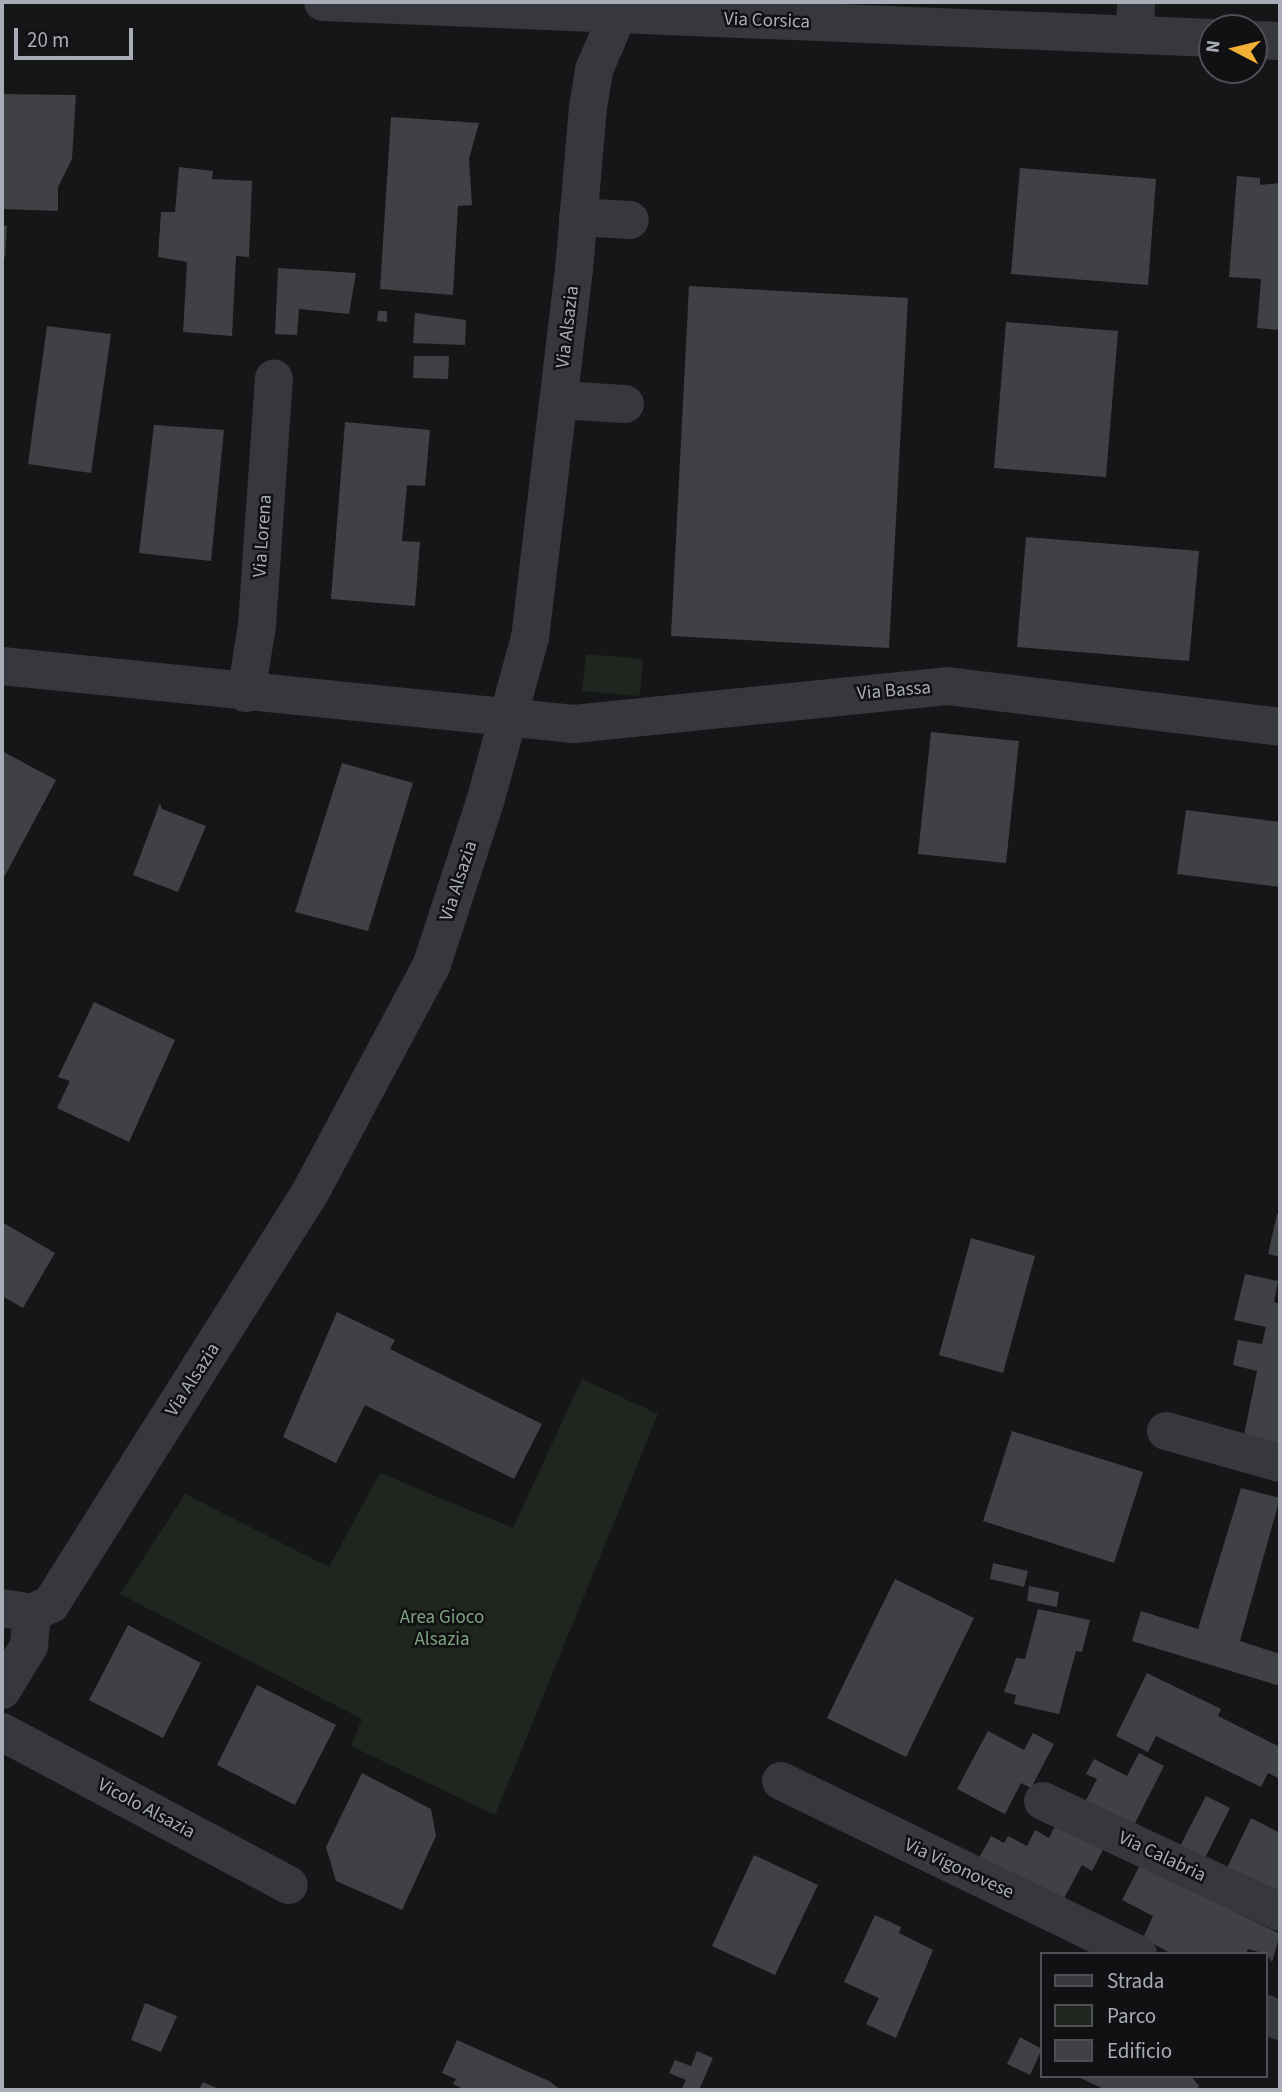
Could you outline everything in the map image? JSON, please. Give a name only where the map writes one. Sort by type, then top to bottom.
[{"type":"street","name":"Via Corsica","points":[[323,2],[617,16],[1135,18],[1198,34]]},
{"type":"street","name":"Via Alsazia","points":[[17,1611],[51,1604],[203,1366],[366,1095],[432,964],[485,802],[530,638],[559,400],[594,70],[617,16]]},
{"type":"street","points":[[578,217],[630,220]]},
{"type":"street","name":"Via Lorena","points":[[246,693],[257,626],[274,379]]},
{"type":"street","points":[[559,400],[625,404]]},
{"type":"street","points":[[2,666],[507,720]]},
{"type":"street","name":"Via Bassa","points":[[507,720],[628,722],[888,689],[947,686],[1280,727]]},
{"type":"street","points":[[1166,1431],[1280,1463]]},
{"type":"street","points":[[2,1690],[29,1646],[17,1611]]},
{"type":"street","name":"Vicolo Alsazia","points":[[2,1732],[289,1885]]},
{"type":"street","name":"Via Vigonovese","points":[[781,1781],[1134,1952]]},
{"type":"street","name":"Via Calabria","points":[[1043,1801],[1280,1912]]},
{"type":"green space","points":[[586,654],[643,659],[640,696],[582,691]]},
{"type":"green space","name":"Area Gioco Alsazia","points":[[582,1379],[658,1414],[495,1815],[351,1746],[362,1719],[120,1594],[185,1494],[329,1567],[380,1473],[513,1528]]},
{"type":"building","points":[[2,94],[76,95],[72,159],[58,187],[58,211],[2,209]]},
{"type":"building","points":[[391,117],[479,123],[469,159],[472,205],[458,206],[453,295],[380,289]]},
{"type":"building","points":[[179,167],[213,171],[212,179],[252,181],[249,257],[236,256],[232,336],[183,332],[187,262],[158,257],[161,212],[175,212]]},
{"type":"building","points":[[1020,168],[1156,179],[1148,285],[1011,274]]},
{"type":"building","points":[[1237,176],[1260,178],[1260,185],[1280,183],[1280,330],[1257,328],[1261,279],[1229,277]]},
{"type":"building","points":[[2,225],[7,226],[5,257],[2,257]]},
{"type":"building","points":[[278,268],[356,273],[349,314],[299,309],[297,335],[275,334]]},
{"type":"building","points":[[689,286],[908,298],[889,648],[671,636]]},
{"type":"building","points":[[378,311],[387,311],[387,322],[377,321]]},
{"type":"building","points":[[415,313],[466,320],[465,345],[413,343]]},
{"type":"building","points":[[1006,322],[1118,331],[1106,477],[994,468]]},
{"type":"building","points":[[47,326],[111,334],[91,473],[28,464]]},
{"type":"building","points":[[414,356],[449,356],[448,379],[413,378]]},
{"type":"building","points":[[345,422],[430,430],[425,486],[407,485],[402,541],[420,542],[415,606],[331,599]]},
{"type":"building","points":[[154,425],[224,430],[211,561],[139,553]]},
{"type":"building","points":[[1026,537],[1199,551],[1189,661],[1017,647]]},
{"type":"building","points":[[931,732],[1019,741],[1006,863],[918,854]]},
{"type":"building","points":[[2,751],[56,780],[2,881]]},
{"type":"building","points":[[342,763],[413,783],[368,931],[295,912]]},
{"type":"building","points":[[160,803],[162,809],[206,826],[178,892],[133,875]]},
{"type":"building","points":[[1186,810],[1280,822],[1280,887],[1177,874]]},
{"type":"building","points":[[94,1002],[175,1040],[129,1142],[57,1108],[70,1081],[58,1077]]},
{"type":"building","points":[[1277,1214],[1280,1215],[1280,1257],[1268,1254]]},
{"type":"building","points":[[2,1222],[55,1253],[23,1308],[2,1296]]},
{"type":"building","points":[[971,1238],[1035,1256],[1003,1373],[939,1355]]},
{"type":"building","points":[[1245,1274],[1278,1281],[1274,1302],[1280,1304],[1280,1453],[1242,1445],[1257,1371],[1233,1365],[1238,1340],[1262,1344],[1266,1327],[1234,1320]]},
{"type":"building","points":[[337,1312],[395,1340],[390,1349],[542,1424],[514,1479],[365,1405],[336,1463],[283,1437]]},
{"type":"building","points":[[1012,1431],[1143,1472],[1114,1563],[983,1521]]},
{"type":"building","points":[[1241,1488],[1280,1498],[1240,1641],[1280,1654],[1280,1686],[1132,1641],[1141,1611],[1198,1629]]},
{"type":"building","points":[[993,1563],[1028,1571],[1024,1587],[990,1579]]},
{"type":"building","points":[[895,1579],[974,1618],[906,1757],[827,1718]]},
{"type":"building","points":[[1029,1586],[1059,1592],[1057,1607],[1027,1601]]},
{"type":"building","points":[[1038,1609],[1090,1620],[1082,1652],[1076,1651],[1059,1714],[1014,1704],[1016,1695],[1004,1692],[1016,1658],[1025,1659]]},
{"type":"building","points":[[128,1625],[201,1663],[163,1738],[89,1700]]},
{"type":"building","points":[[1147,1673],[1221,1709],[1218,1716],[1280,1747],[1280,1779],[1268,1773],[1261,1787],[1156,1736],[1148,1752],[1116,1736]]},
{"type":"building","points":[[257,1685],[336,1725],[295,1805],[217,1765]]},
{"type":"building","points":[[988,1731],[1024,1750],[1033,1733],[1054,1744],[1031,1788],[1021,1783],[1005,1814],[957,1789]]},
{"type":"building","points":[[1139,1753],[1164,1766],[1133,1827],[1085,1802],[1097,1779],[1086,1774],[1094,1759],[1127,1776]]},
{"type":"building","points":[[362,1773],[431,1809],[436,1836],[402,1910],[336,1881],[326,1847]]},
{"type":"building","points":[[1206,1796],[1230,1808],[1205,1858],[1180,1846]]},
{"type":"building","points":[[1251,1818],[1280,1833],[1280,1897],[1226,1870]]},
{"type":"building","points":[[1057,1822],[1104,1848],[1092,1871],[1082,1865],[1061,1904],[978,1860],[991,1836],[1004,1843],[1008,1836],[1027,1846],[1035,1830],[1049,1838]]},
{"type":"building","points":[[754,1855],[818,1885],[775,1975],[712,1946]]},
{"type":"building","points":[[1140,1865],[1280,1934],[1272,1962],[1268,1952],[1248,1949],[1247,1952],[1168,1952],[1143,1938],[1153,1916],[1122,1900]]},
{"type":"building","points":[[875,1915],[901,1927],[899,1933],[933,1950],[896,2038],[866,2024],[879,1998],[844,1982]]},
{"type":"building","points":[[145,2003],[177,2016],[161,2052],[131,2040]]},
{"type":"building","points":[[1020,2037],[1040,2048],[1030,2075],[1007,2064]]},
{"type":"building","points":[[457,2040],[549,2081],[561,2090],[466,2090],[453,2084],[456,2079],[442,2073]]},
{"type":"building","points":[[697,2051],[713,2058],[699,2090],[681,2090],[686,2080],[669,2073],[675,2060],[691,2066]]},
{"type":"building","points":[[1080,2078],[1193,2078],[1199,2086],[1197,2090],[1106,2090]]},
{"type":"building","points":[[203,2082],[221,2090],[199,2090]]}]
